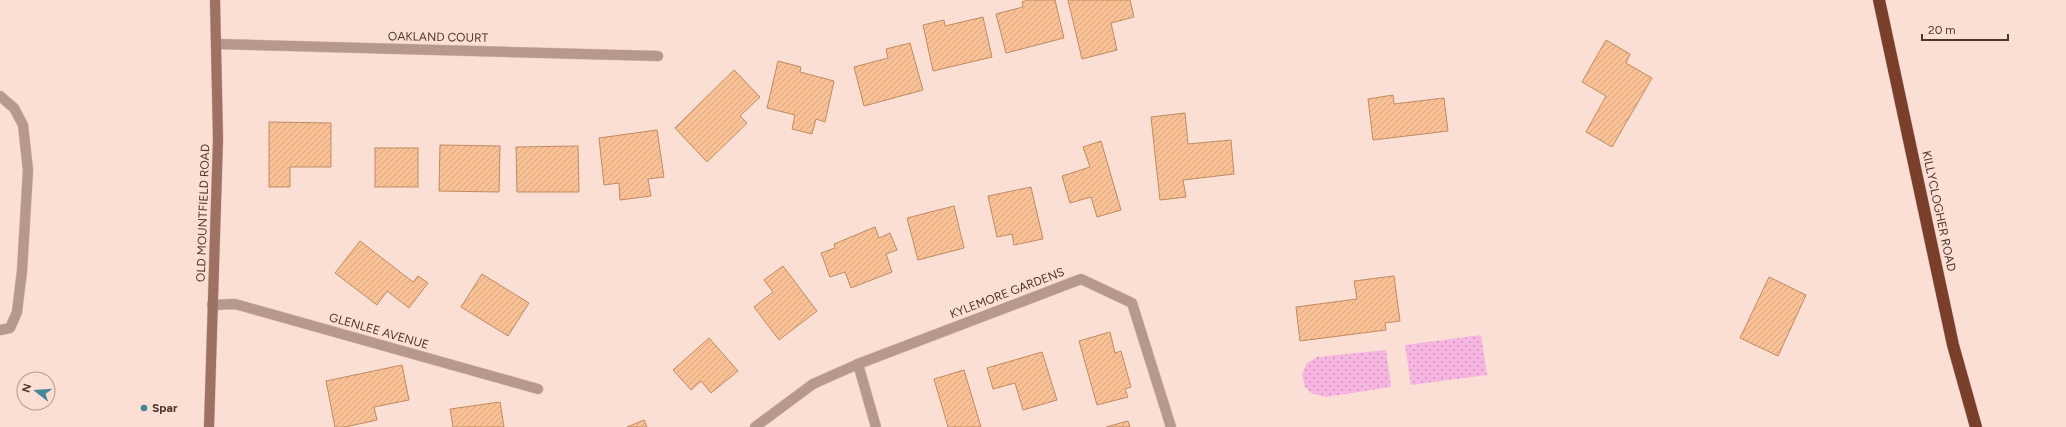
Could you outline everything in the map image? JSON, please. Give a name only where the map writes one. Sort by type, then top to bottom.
[{"type":"highway","name":"KILLYCLOGHER ROAD","points":[[1879,0],[1953,345],[1976,427]]},
{"type":"street","name":"OLD MOUNTFIELD ROAD","points":[[210,427],[212,305],[218,139],[217,44],[214,0]]},
{"type":"street","name":"OAKLAND COURT","points":[[217,44],[658,56]]},
{"type":"street","points":[[0,96],[14,108],[23,125],[28,170],[22,271],[17,312],[10,328],[0,330]]},
{"type":"street","name":"KYLEMORE GARDENS","points":[[755,427],[813,384],[858,364],[1081,279],[1132,303],[1171,427]]},
{"type":"street","name":"GLENLEE AVENUE","points":[[212,305],[235,304],[538,389]]},
{"type":"street","points":[[858,364],[876,427]]},
{"type":"shaded area","points":[[1481,335],[1487,375],[1411,385],[1405,345]]},
{"type":"shaded area","points":[[1386,350],[1391,387],[1326,397],[1311,393],[1305,387],[1302,375],[1307,363],[1317,357]]},
{"type":"building","points":[[1028,0],[1055,0],[1064,38],[1006,53],[996,14],[1023,7],[1022,2]]},
{"type":"building","points":[[1068,0],[1130,0],[1134,17],[1111,23],[1117,50],[1082,59]]},
{"type":"building","points":[[983,17],[992,57],[933,71],[923,25],[944,20],[945,26]]},
{"type":"building","points":[[1606,40],[1630,54],[1626,63],[1652,78],[1612,147],[1586,132],[1606,96],[1582,82]]},
{"type":"building","points":[[910,43],[923,90],[864,106],[854,67],[888,58],[886,49]]},
{"type":"building","points":[[778,61],[801,67],[800,72],[834,81],[825,122],[816,119],[812,134],[792,129],[795,115],[767,108]]},
{"type":"building","points":[[734,70],[760,97],[740,116],[747,123],[707,162],[675,128]]},
{"type":"building","points":[[1393,95],[1394,104],[1444,98],[1448,131],[1373,140],[1368,99]]},
{"type":"building","points":[[1185,113],[1188,144],[1231,140],[1234,174],[1183,180],[1186,197],[1160,200],[1151,117]]},
{"type":"building","points":[[269,122],[331,123],[331,167],[290,167],[290,187],[269,187]]},
{"type":"building","points":[[657,130],[664,177],[648,179],[651,196],[620,200],[619,183],[604,185],[599,138]]},
{"type":"building","points":[[1101,141],[1121,210],[1097,217],[1091,197],[1070,203],[1062,176],[1090,167],[1083,147]]},
{"type":"building","points":[[440,145],[500,146],[499,192],[439,191]]},
{"type":"building","points":[[578,146],[579,192],[517,192],[516,147]]},
{"type":"building","points":[[375,148],[418,148],[418,187],[375,187]]},
{"type":"building","points":[[1031,187],[1043,239],[1014,245],[1012,234],[997,237],[988,196]]},
{"type":"building","points":[[954,206],[964,248],[918,260],[907,218]]},
{"type":"building","points":[[875,227],[879,238],[890,233],[897,250],[886,254],[892,272],[851,288],[845,272],[830,277],[821,253],[835,248],[834,244]]},
{"type":"building","points":[[360,241],[413,282],[418,276],[428,283],[409,308],[387,291],[377,305],[335,273]]},
{"type":"building","points":[[783,266],[817,311],[779,340],[754,307],[773,292],[764,280]]},
{"type":"building","points":[[482,274],[529,303],[508,336],[461,307]]},
{"type":"building","points":[[1394,276],[1400,321],[1385,323],[1386,330],[1300,341],[1296,307],[1357,299],[1354,281]]},
{"type":"building","points":[[1769,277],[1806,295],[1778,356],[1740,338]]},
{"type":"building","points":[[1110,332],[1115,353],[1121,351],[1131,387],[1125,389],[1128,397],[1097,405],[1079,341]]},
{"type":"building","points":[[709,338],[738,371],[711,393],[701,381],[691,390],[673,370]]},
{"type":"building","points":[[1042,352],[1057,400],[1023,410],[1015,383],[993,389],[987,368]]},
{"type":"building","points":[[402,365],[409,400],[374,407],[377,420],[345,427],[335,427],[326,381]]},
{"type":"building","points":[[964,370],[981,427],[948,427],[934,379]]},
{"type":"building","points":[[500,402],[504,427],[453,427],[450,409]]},
{"type":"building","points":[[644,420],[647,427],[627,427]]},
{"type":"building","points":[[1128,421],[1130,427],[1106,427]]},
{"type":"place","name":"Spar","points":[[144,408]]}]
